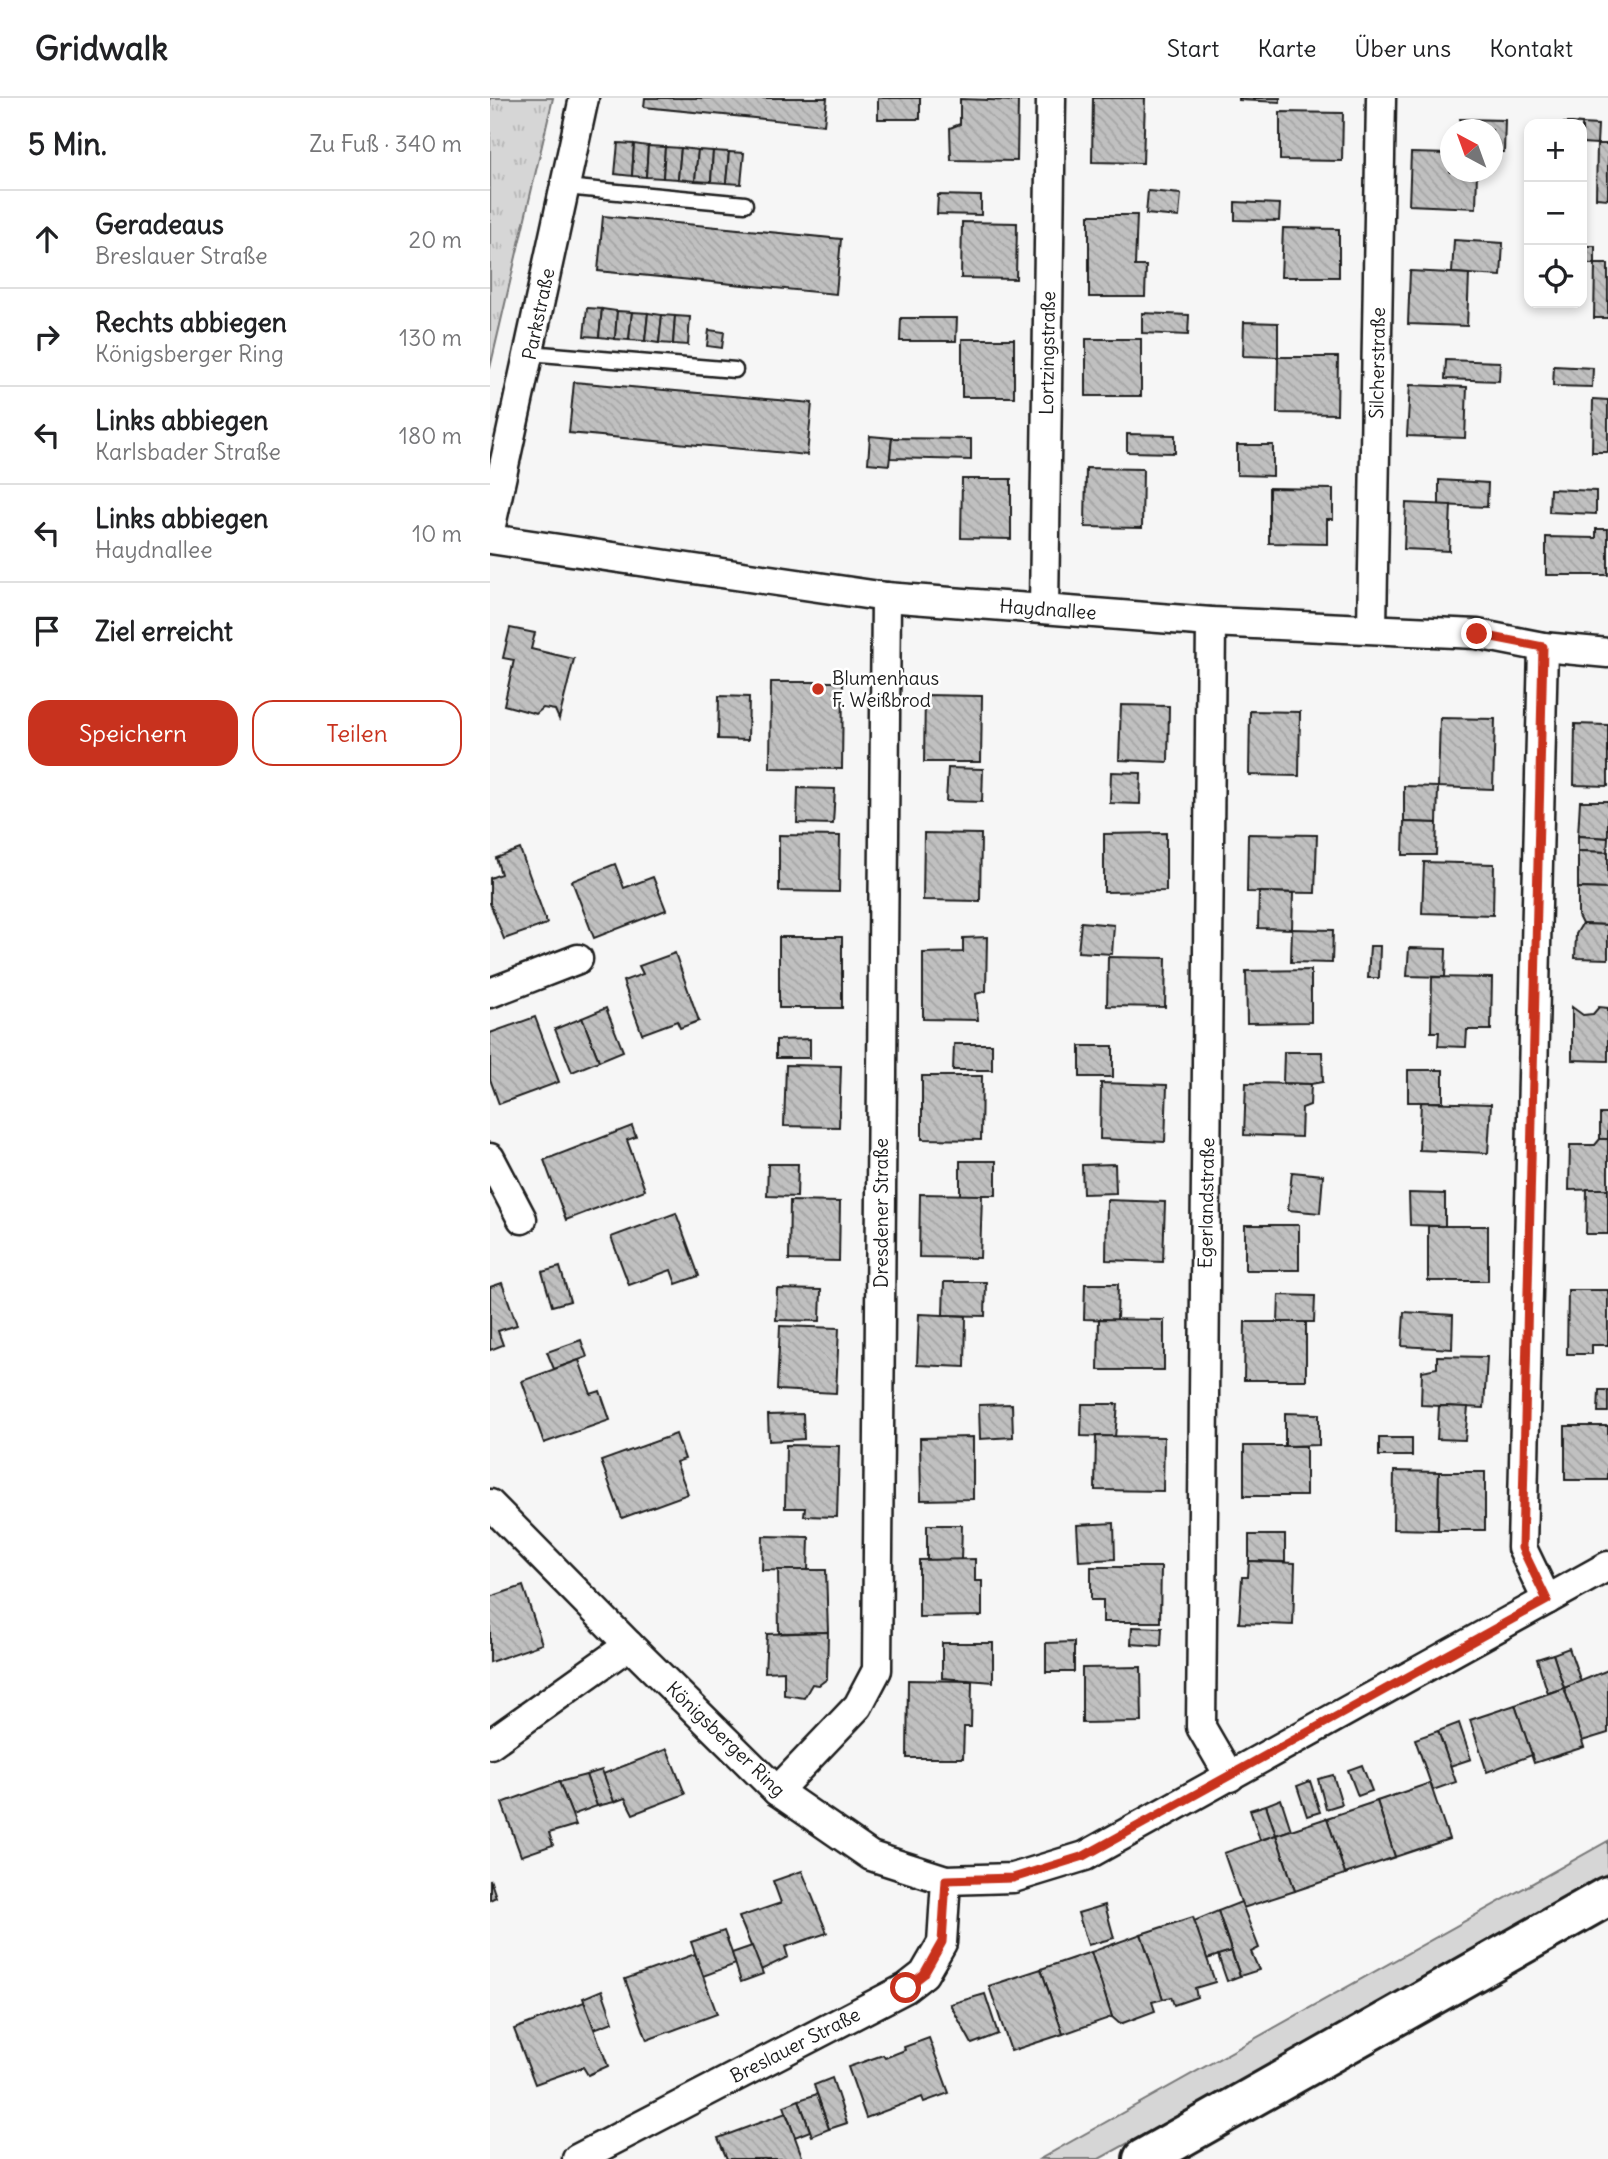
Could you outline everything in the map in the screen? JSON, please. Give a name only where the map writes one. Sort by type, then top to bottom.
[{"type":"main road","points":[[1143,2159],[1608,1896]]},
{"type":"street","name":"Parkstraße","points":[[490,530],[584,98]]},
{"type":"street","name":"Lortzingstraße","points":[[1044,609],[1051,98]]},
{"type":"street","name":"Silcherstraße","points":[[1372,628],[1381,98]]},
{"type":"street","name":"Haydnallee","points":[[490,539],[886,597],[1211,622],[1477,634],[1543,647],[1608,653]]},
{"type":"street","name":"Dresdener Straße","points":[[777,1791],[858,1706],[877,1670],[886,597]]},
{"type":"street","name":"Egerlandstraße","points":[[1211,622],[1201,1727],[1230,1777]]},
{"type":"street","points":[[1543,647],[1522,1548],[1547,1600]]},
{"type":"street","points":[[490,993],[578,959]]},
{"type":"street","points":[[490,1158],[522,1219]]},
{"type":"street","name":"Königsberger Ring","points":[[490,1504],[777,1791],[871,1856],[946,1880],[1013,1878],[1084,1856],[1608,1566]]},
{"type":"street","points":[[490,1744],[629,1645]]},
{"type":"street","name":"Breslauer Straße","points":[[577,2159],[906,1988],[924,1974],[942,1942],[946,1880]]},
{"type":"lane","points":[[565,187],[745,204]]},
{"type":"lane","points":[[529,352],[735,370]]},
{"type":"green space","points":[[490,98],[553,98],[490,368]]},
{"type":"green space","points":[[1608,1841],[1608,1873],[1384,2003],[1099,2159],[1040,2159]]},
{"type":"building","points":[[645,98],[827,98],[824,125],[644,107]]},
{"type":"building","points":[[878,98],[920,98],[920,119],[878,119]]},
{"type":"building","points":[[1093,98],[1145,98],[1143,163],[1092,162]]},
{"type":"building","points":[[1280,98],[1280,102],[1239,100]]},
{"type":"building","points":[[960,99],[1018,101],[1017,161],[951,160],[950,128],[960,124]]},
{"type":"building","points":[[1280,112],[1343,113],[1342,161],[1280,160]]},
{"type":"building","points":[[1503,120],[1505,120],[1503,152]]},
{"type":"building","points":[[1587,124],[1598,125],[1597,144],[1587,143]]},
{"type":"building","points":[[618,143],[634,144],[632,176],[615,174]]},
{"type":"building","points":[[634,144],[648,146],[646,177],[632,176]]},
{"type":"building","points":[[1597,144],[1608,144],[1608,199],[1596,198]]},
{"type":"building","points":[[648,146],[665,147],[663,178],[646,177]]},
{"type":"building","points":[[665,147],[681,148],[678,179],[663,178]]},
{"type":"building","points":[[681,148],[698,150],[695,181],[678,179]]},
{"type":"building","points":[[698,150],[713,151],[711,182],[695,181]]},
{"type":"building","points":[[713,151],[729,152],[726,183],[711,182]]},
{"type":"building","points":[[729,152],[744,153],[741,184],[726,183]]},
{"type":"building","points":[[1411,153],[1440,154],[1440,182],[1477,182],[1476,208],[1409,205]]},
{"type":"building","points":[[1148,191],[1181,194],[1179,217],[1146,214]]},
{"type":"building","points":[[938,195],[981,196],[981,215],[937,214]]},
{"type":"building","points":[[1235,202],[1280,204],[1279,221],[1235,220]]},
{"type":"building","points":[[1089,215],[1137,215],[1135,266],[1146,266],[1145,297],[1089,297]]},
{"type":"building","points":[[603,216],[841,239],[836,294],[598,271]]},
{"type":"building","points":[[962,222],[1017,223],[1016,279],[961,278]]},
{"type":"building","points":[[1283,228],[1339,229],[1339,277],[1281,277]]},
{"type":"building","points":[[1454,240],[1503,243],[1501,276],[1452,273]]},
{"type":"building","points":[[1587,246],[1595,246],[1595,264],[1587,264]]},
{"type":"building","points":[[1595,264],[1608,264],[1608,318],[1594,318]]},
{"type":"building","points":[[1410,271],[1469,274],[1467,326],[1408,324]]},
{"type":"building","points":[[587,308],[602,309],[599,337],[584,336]]},
{"type":"building","points":[[602,309],[617,311],[615,339],[599,337]]},
{"type":"building","points":[[617,311],[632,312],[629,340],[615,339]]},
{"type":"building","points":[[632,312],[648,313],[645,341],[629,340]]},
{"type":"building","points":[[648,313],[662,315],[659,343],[645,341]]},
{"type":"building","points":[[1142,313],[1189,315],[1188,335],[1142,333]]},
{"type":"building","points":[[662,315],[675,316],[673,344],[659,343]]},
{"type":"building","points":[[675,316],[690,317],[688,345],[673,344]]},
{"type":"building","points":[[901,318],[957,318],[956,341],[900,341]]},
{"type":"building","points":[[1244,322],[1278,323],[1278,357],[1243,356]]},
{"type":"building","points":[[709,330],[724,332],[722,348],[707,346]]},
{"type":"building","points":[[962,339],[1014,339],[1014,397],[962,397]]},
{"type":"building","points":[[1086,339],[1141,339],[1141,396],[1086,396]]},
{"type":"building","points":[[1278,357],[1338,357],[1337,414],[1277,413]]},
{"type":"building","points":[[1446,360],[1500,362],[1499,381],[1445,379]]},
{"type":"building","points":[[1554,366],[1593,368],[1592,387],[1553,386]]},
{"type":"building","points":[[574,382],[812,403],[807,455],[569,433]]},
{"type":"building","points":[[1410,385],[1467,387],[1465,438],[1407,436]]},
{"type":"building","points":[[1593,399],[1608,400],[1608,452],[1592,452]]},
{"type":"building","points":[[1127,434],[1175,435],[1175,453],[1127,452]]},
{"type":"building","points":[[870,436],[892,438],[889,465],[868,463]]},
{"type":"building","points":[[892,438],[971,439],[971,460],[890,458]]},
{"type":"building","points":[[1237,445],[1273,445],[1273,476],[1237,475]]},
{"type":"building","points":[[1086,468],[1143,469],[1142,528],[1085,527]]},
{"type":"building","points":[[962,479],[1011,479],[1011,539],[961,538]]},
{"type":"building","points":[[1439,480],[1488,483],[1487,507],[1439,505]]},
{"type":"building","points":[[1269,488],[1333,489],[1333,519],[1327,519],[1327,544],[1269,543]]},
{"type":"building","points":[[1550,489],[1596,491],[1596,514],[1549,512]]},
{"type":"building","points":[[1406,503],[1451,505],[1449,551],[1404,549]]},
{"type":"building","points":[[1596,529],[1608,529],[1608,575],[1546,575],[1546,537],[1596,538]]},
{"type":"building","points":[[510,628],[535,633],[531,649],[574,659],[559,719],[555,710],[543,708],[536,714],[504,705],[514,660],[503,658]]},
{"type":"building","points":[[771,682],[843,682],[842,769],[770,768]]},
{"type":"building","points":[[925,695],[982,696],[981,762],[924,762]]},
{"type":"building","points":[[719,696],[749,697],[748,740],[718,739]]},
{"type":"building","points":[[1121,705],[1169,706],[1168,762],[1119,760]]},
{"type":"building","points":[[1250,711],[1300,712],[1299,776],[1249,775]]},
{"type":"building","points":[[1440,718],[1495,719],[1493,789],[1438,787]]},
{"type":"building","points":[[1575,724],[1608,725],[1608,786],[1574,785]]},
{"type":"building","points":[[948,768],[983,769],[982,802],[946,801]]},
{"type":"building","points":[[1111,772],[1141,773],[1140,804],[1110,803]]},
{"type":"building","points":[[1404,786],[1438,787],[1437,823],[1404,822]]},
{"type":"building","points":[[798,788],[835,789],[833,824],[797,823]]},
{"type":"building","points":[[1580,801],[1608,801],[1608,838],[1578,836]]},
{"type":"building","points":[[1404,822],[1437,823],[1436,855],[1403,855]]},
{"type":"building","points":[[924,833],[981,834],[980,901],[923,900]]},
{"type":"building","points":[[1166,833],[1166,891],[1104,892],[1104,834]]},
{"type":"building","points":[[1248,834],[1317,835],[1315,893],[1247,892]]},
{"type":"building","points":[[779,835],[840,836],[839,892],[779,891]]},
{"type":"building","points":[[1578,836],[1608,838],[1607,852],[1578,851]]},
{"type":"building","points":[[520,849],[547,924],[504,939],[490,903],[490,878],[501,874],[496,858]]},
{"type":"building","points":[[1578,851],[1608,852],[1608,889],[1578,888]]},
{"type":"building","points":[[1424,862],[1494,864],[1493,915],[1422,913]]},
{"type":"building","points":[[615,864],[624,888],[653,877],[666,910],[594,938],[572,881]]},
{"type":"building","points":[[1578,888],[1608,889],[1608,925],[1582,924],[1578,916]]},
{"type":"building","points":[[1259,892],[1293,893],[1292,929],[1258,928]]},
{"type":"building","points":[[1081,922],[1114,925],[1112,954],[1078,952]]},
{"type":"building","points":[[1582,924],[1608,925],[1608,959],[1575,958],[1576,934]]},
{"type":"building","points":[[1292,929],[1333,930],[1332,963],[1291,962]]},
{"type":"building","points":[[779,937],[842,937],[842,1008],[779,1008]]},
{"type":"building","points":[[987,937],[986,991],[976,994],[978,1020],[923,1019],[923,953],[963,952],[963,938]]},
{"type":"building","points":[[1370,946],[1380,946],[1379,978],[1368,978]]},
{"type":"building","points":[[1409,948],[1446,949],[1445,977],[1407,976]]},
{"type":"building","points":[[675,953],[699,1021],[680,1028],[677,1021],[642,1034],[623,981],[643,974],[639,966]]},
{"type":"building","points":[[1108,957],[1166,958],[1165,1007],[1107,1006]]},
{"type":"building","points":[[1311,970],[1311,1022],[1247,1023],[1246,971]]},
{"type":"building","points":[[1432,977],[1492,978],[1491,1030],[1467,1030],[1466,1047],[1438,1046],[1439,1032],[1431,1032]]},
{"type":"building","points":[[1572,1007],[1583,1015],[1593,1014],[1599,1007],[1608,1008],[1608,1061],[1572,1060]]},
{"type":"building","points":[[606,1008],[623,1051],[599,1061],[582,1018]]},
{"type":"building","points":[[535,1017],[559,1082],[499,1104],[490,1079],[490,1033]]},
{"type":"building","points":[[582,1018],[599,1061],[572,1072],[555,1029]]},
{"type":"building","points":[[810,1039],[810,1058],[776,1058],[776,1040]]},
{"type":"building","points":[[954,1044],[992,1044],[992,1070],[953,1070]]},
{"type":"building","points":[[1080,1046],[1113,1046],[1113,1077],[1080,1077]]},
{"type":"building","points":[[1284,1052],[1322,1052],[1323,1082],[1283,1083]]},
{"type":"building","points":[[786,1065],[841,1066],[839,1127],[784,1126]]},
{"type":"building","points":[[1408,1070],[1443,1070],[1443,1102],[1408,1102]]},
{"type":"building","points":[[922,1076],[982,1076],[981,1140],[922,1139]]},
{"type":"building","points":[[1101,1083],[1167,1085],[1165,1142],[1100,1139]]},
{"type":"building","points":[[1246,1083],[1311,1084],[1310,1105],[1302,1108],[1301,1137],[1244,1135]]},
{"type":"building","points":[[1421,1102],[1491,1104],[1488,1153],[1419,1150]]},
{"type":"building","points":[[1600,1114],[1608,1114],[1608,1139],[1600,1139]]},
{"type":"building","points":[[632,1126],[636,1137],[627,1140],[645,1190],[566,1220],[544,1160]]},
{"type":"building","points":[[1600,1139],[1608,1139],[1608,1189],[1569,1190],[1570,1145],[1595,1145]]},
{"type":"building","points":[[960,1161],[996,1161],[996,1195],[960,1195]]},
{"type":"building","points":[[768,1164],[798,1164],[797,1197],[767,1196]]},
{"type":"building","points":[[1115,1164],[1116,1193],[1083,1194],[1082,1165]]},
{"type":"building","points":[[1292,1172],[1323,1175],[1320,1213],[1288,1210]]},
{"type":"building","points":[[1587,1189],[1608,1189],[1608,1234],[1586,1234]]},
{"type":"building","points":[[1409,1193],[1445,1194],[1445,1226],[1410,1225]]},
{"type":"building","points":[[920,1194],[982,1195],[980,1258],[919,1257]]},
{"type":"building","points":[[1107,1200],[1165,1202],[1163,1262],[1106,1260]]},
{"type":"building","points":[[790,1201],[840,1202],[839,1261],[789,1260]]},
{"type":"building","points":[[676,1213],[699,1276],[676,1284],[671,1270],[629,1285],[611,1237]]},
{"type":"building","points":[[1245,1225],[1299,1225],[1299,1270],[1245,1270]]},
{"type":"building","points":[[1428,1226],[1488,1226],[1488,1281],[1428,1281]]},
{"type":"building","points":[[560,1267],[570,1301],[552,1306],[542,1272]]},
{"type":"building","points":[[944,1282],[986,1282],[985,1316],[943,1315]]},
{"type":"building","points":[[502,1283],[517,1325],[498,1331],[503,1345],[490,1350],[490,1287]]},
{"type":"building","points":[[1085,1284],[1118,1284],[1117,1320],[1084,1319]]},
{"type":"building","points":[[777,1289],[821,1290],[820,1321],[776,1320]]},
{"type":"building","points":[[1568,1290],[1608,1290],[1608,1345],[1592,1345],[1592,1354],[1567,1354]]},
{"type":"building","points":[[1279,1295],[1315,1296],[1314,1322],[1278,1322]]},
{"type":"building","points":[[1404,1312],[1453,1315],[1452,1349],[1402,1346]]},
{"type":"building","points":[[919,1314],[966,1316],[965,1367],[917,1365]]},
{"type":"building","points":[[1099,1319],[1164,1320],[1164,1370],[1098,1370]]},
{"type":"building","points":[[1245,1322],[1306,1322],[1306,1380],[1244,1380]]},
{"type":"building","points":[[780,1326],[839,1328],[836,1393],[777,1390]]},
{"type":"building","points":[[581,1340],[587,1357],[554,1369],[547,1352]]},
{"type":"building","points":[[1437,1356],[1487,1357],[1484,1408],[1421,1405],[1422,1371],[1437,1368]]},
{"type":"building","points":[[579,1360],[591,1394],[600,1391],[610,1420],[544,1443],[522,1381]]},
{"type":"building","points":[[1599,1390],[1608,1390],[1608,1412],[1598,1412]]},
{"type":"building","points":[[1012,1404],[1013,1437],[980,1439],[979,1405]]},
{"type":"building","points":[[1082,1404],[1118,1404],[1115,1437],[1081,1436]]},
{"type":"building","points":[[1439,1406],[1468,1407],[1465,1440],[1437,1439]]},
{"type":"building","points":[[1285,1413],[1319,1414],[1319,1445],[1285,1446]]},
{"type":"building","points":[[803,1414],[804,1439],[769,1441],[768,1415]]},
{"type":"building","points":[[1565,1426],[1608,1426],[1608,1480],[1565,1480]]},
{"type":"building","points":[[676,1434],[685,1459],[676,1462],[688,1494],[622,1518],[601,1461]]},
{"type":"building","points":[[1096,1436],[1164,1437],[1163,1491],[1095,1490]]},
{"type":"building","points":[[973,1437],[973,1499],[921,1500],[920,1438]]},
{"type":"building","points":[[1379,1438],[1412,1438],[1412,1456],[1379,1456]]},
{"type":"building","points":[[786,1445],[839,1446],[837,1517],[804,1516],[805,1508],[785,1508]]},
{"type":"building","points":[[1244,1446],[1306,1446],[1306,1496],[1244,1496]]},
{"type":"building","points":[[1394,1471],[1439,1472],[1438,1530],[1393,1529]]},
{"type":"building","points":[[1439,1472],[1485,1472],[1485,1530],[1438,1530]]},
{"type":"building","points":[[1114,1523],[1115,1559],[1079,1561],[1077,1525]]},
{"type":"building","points":[[927,1525],[962,1525],[961,1560],[927,1560]]},
{"type":"building","points":[[1249,1535],[1285,1535],[1285,1562],[1249,1561]]},
{"type":"building","points":[[763,1536],[809,1537],[808,1571],[762,1570]]},
{"type":"building","points":[[975,1559],[975,1581],[982,1581],[982,1616],[919,1617],[919,1560]]},
{"type":"building","points":[[1249,1561],[1295,1563],[1293,1625],[1239,1623],[1242,1577],[1248,1577]]},
{"type":"building","points":[[1091,1567],[1161,1567],[1160,1622],[1103,1622],[1103,1600],[1091,1600]]},
{"type":"building","points":[[778,1570],[826,1570],[828,1632],[779,1633]]},
{"type":"building","points":[[523,1586],[542,1644],[490,1662],[490,1597]]},
{"type":"building","points":[[1132,1627],[1162,1628],[1161,1646],[1131,1644]]},
{"type":"building","points":[[828,1632],[827,1679],[819,1685],[812,1684],[804,1698],[784,1695],[784,1671],[765,1672],[767,1634]]},
{"type":"building","points":[[1074,1642],[1074,1672],[1046,1672],[1046,1643]]},
{"type":"building","points":[[942,1643],[993,1643],[993,1682],[942,1678]]},
{"type":"building","points":[[1569,1648],[1581,1682],[1564,1688],[1553,1654]]},
{"type":"building","points":[[1553,1654],[1564,1688],[1548,1693],[1537,1659]]},
{"type":"building","points":[[1141,1667],[1142,1722],[1082,1723],[1082,1668]]},
{"type":"building","points":[[1608,1670],[1608,1733],[1582,1741],[1564,1688]]},
{"type":"building","points":[[908,1680],[972,1681],[971,1727],[964,1727],[963,1758],[907,1758]]},
{"type":"building","points":[[1564,1688],[1584,1747],[1534,1763],[1515,1705]]},
{"type":"building","points":[[1515,1705],[1532,1755],[1487,1772],[1470,1720]]},
{"type":"building","points":[[1459,1723],[1471,1759],[1450,1766],[1438,1731]]},
{"type":"building","points":[[1438,1731],[1456,1782],[1433,1790],[1415,1739]]},
{"type":"building","points":[[667,1749],[685,1794],[633,1814],[625,1798],[614,1802],[603,1774]]},
{"type":"building","points":[[1362,1765],[1372,1791],[1358,1796],[1348,1770]]},
{"type":"building","points":[[602,1770],[614,1802],[597,1806],[586,1775]]},
{"type":"building","points":[[586,1775],[597,1806],[572,1815],[559,1782]]},
{"type":"building","points":[[1333,1775],[1342,1804],[1326,1809],[1318,1779]]},
{"type":"building","points":[[1310,1781],[1320,1812],[1307,1816],[1297,1786]]},
{"type":"building","points":[[559,1782],[576,1825],[549,1833],[553,1845],[521,1856],[502,1803]]},
{"type":"building","points":[[1430,1783],[1449,1839],[1395,1857],[1377,1801]]},
{"type":"building","points":[[1281,1799],[1291,1830],[1276,1835],[1266,1805]]},
{"type":"building","points":[[1377,1801],[1395,1857],[1345,1874],[1327,1818]]},
{"type":"building","points":[[1266,1805],[1276,1835],[1260,1840],[1250,1810]]},
{"type":"building","points":[[1327,1818],[1345,1874],[1295,1891],[1276,1835]]},
{"type":"building","points":[[1276,1835],[1295,1891],[1243,1908],[1224,1853]]},
{"type":"building","points":[[802,1871],[827,1933],[785,1947],[788,1957],[761,1970],[739,1917],[781,1903],[773,1881]]},
{"type":"building","points":[[490,1879],[496,1897],[490,1900]]},
{"type":"building","points":[[1241,1902],[1259,1948],[1251,1952],[1259,1970],[1240,1976],[1218,1911]]},
{"type":"building","points":[[1105,1905],[1114,1938],[1088,1945],[1078,1913]]},
{"type":"building","points":[[1218,1911],[1231,1951],[1207,1959],[1194,1921]]},
{"type":"building","points":[[1193,1917],[1215,1982],[1195,1988],[1197,1997],[1174,2005],[1171,1997],[1163,1999],[1141,1934]]},
{"type":"building","points":[[724,1931],[736,1964],[703,1976],[691,1942]]},
{"type":"building","points":[[1141,1934],[1163,1999],[1152,2002],[1155,2011],[1120,2024],[1112,2017],[1091,1952]]},
{"type":"building","points":[[752,1946],[763,1974],[741,1982],[732,1953]]},
{"type":"building","points":[[1231,1951],[1240,1976],[1227,1981],[1218,1955]]},
{"type":"building","points":[[1091,1952],[1112,2017],[1063,2034],[1041,1969]]},
{"type":"building","points":[[695,1954],[717,2014],[647,2040],[625,1979]]},
{"type":"building","points":[[1041,1969],[1063,2034],[1011,2051],[989,1986]]},
{"type":"building","points":[[602,1990],[613,2022],[594,2029],[583,1998]]},
{"type":"building","points":[[985,1994],[998,2034],[972,2044],[950,2004]]},
{"type":"building","points":[[584,2002],[608,2066],[588,2075],[583,2067],[535,2084],[514,2029]]},
{"type":"building","points":[[929,2038],[949,2093],[924,2102],[922,2097],[866,2118],[848,2067],[883,2055],[885,2058],[905,2050],[904,2047]]},
{"type":"building","points":[[832,2078],[847,2123],[829,2129],[814,2085]]},
{"type":"building","points":[[817,2094],[829,2129],[812,2136],[799,2100]]},
{"type":"building","points":[[799,2100],[810,2131],[795,2137],[784,2106]]},
{"type":"building","points":[[786,2113],[803,2159],[727,2159],[718,2138]]},
{"type":"place","name":"Blumenhaus F. Weißbrod","points":[[818,689]]},
{"type":"route","points":[[906,1988],[924,1974],[942,1942],[946,1880],[1013,1878],[1084,1856],[1547,1600],[1522,1548],[1543,647],[1477,634]]}]
